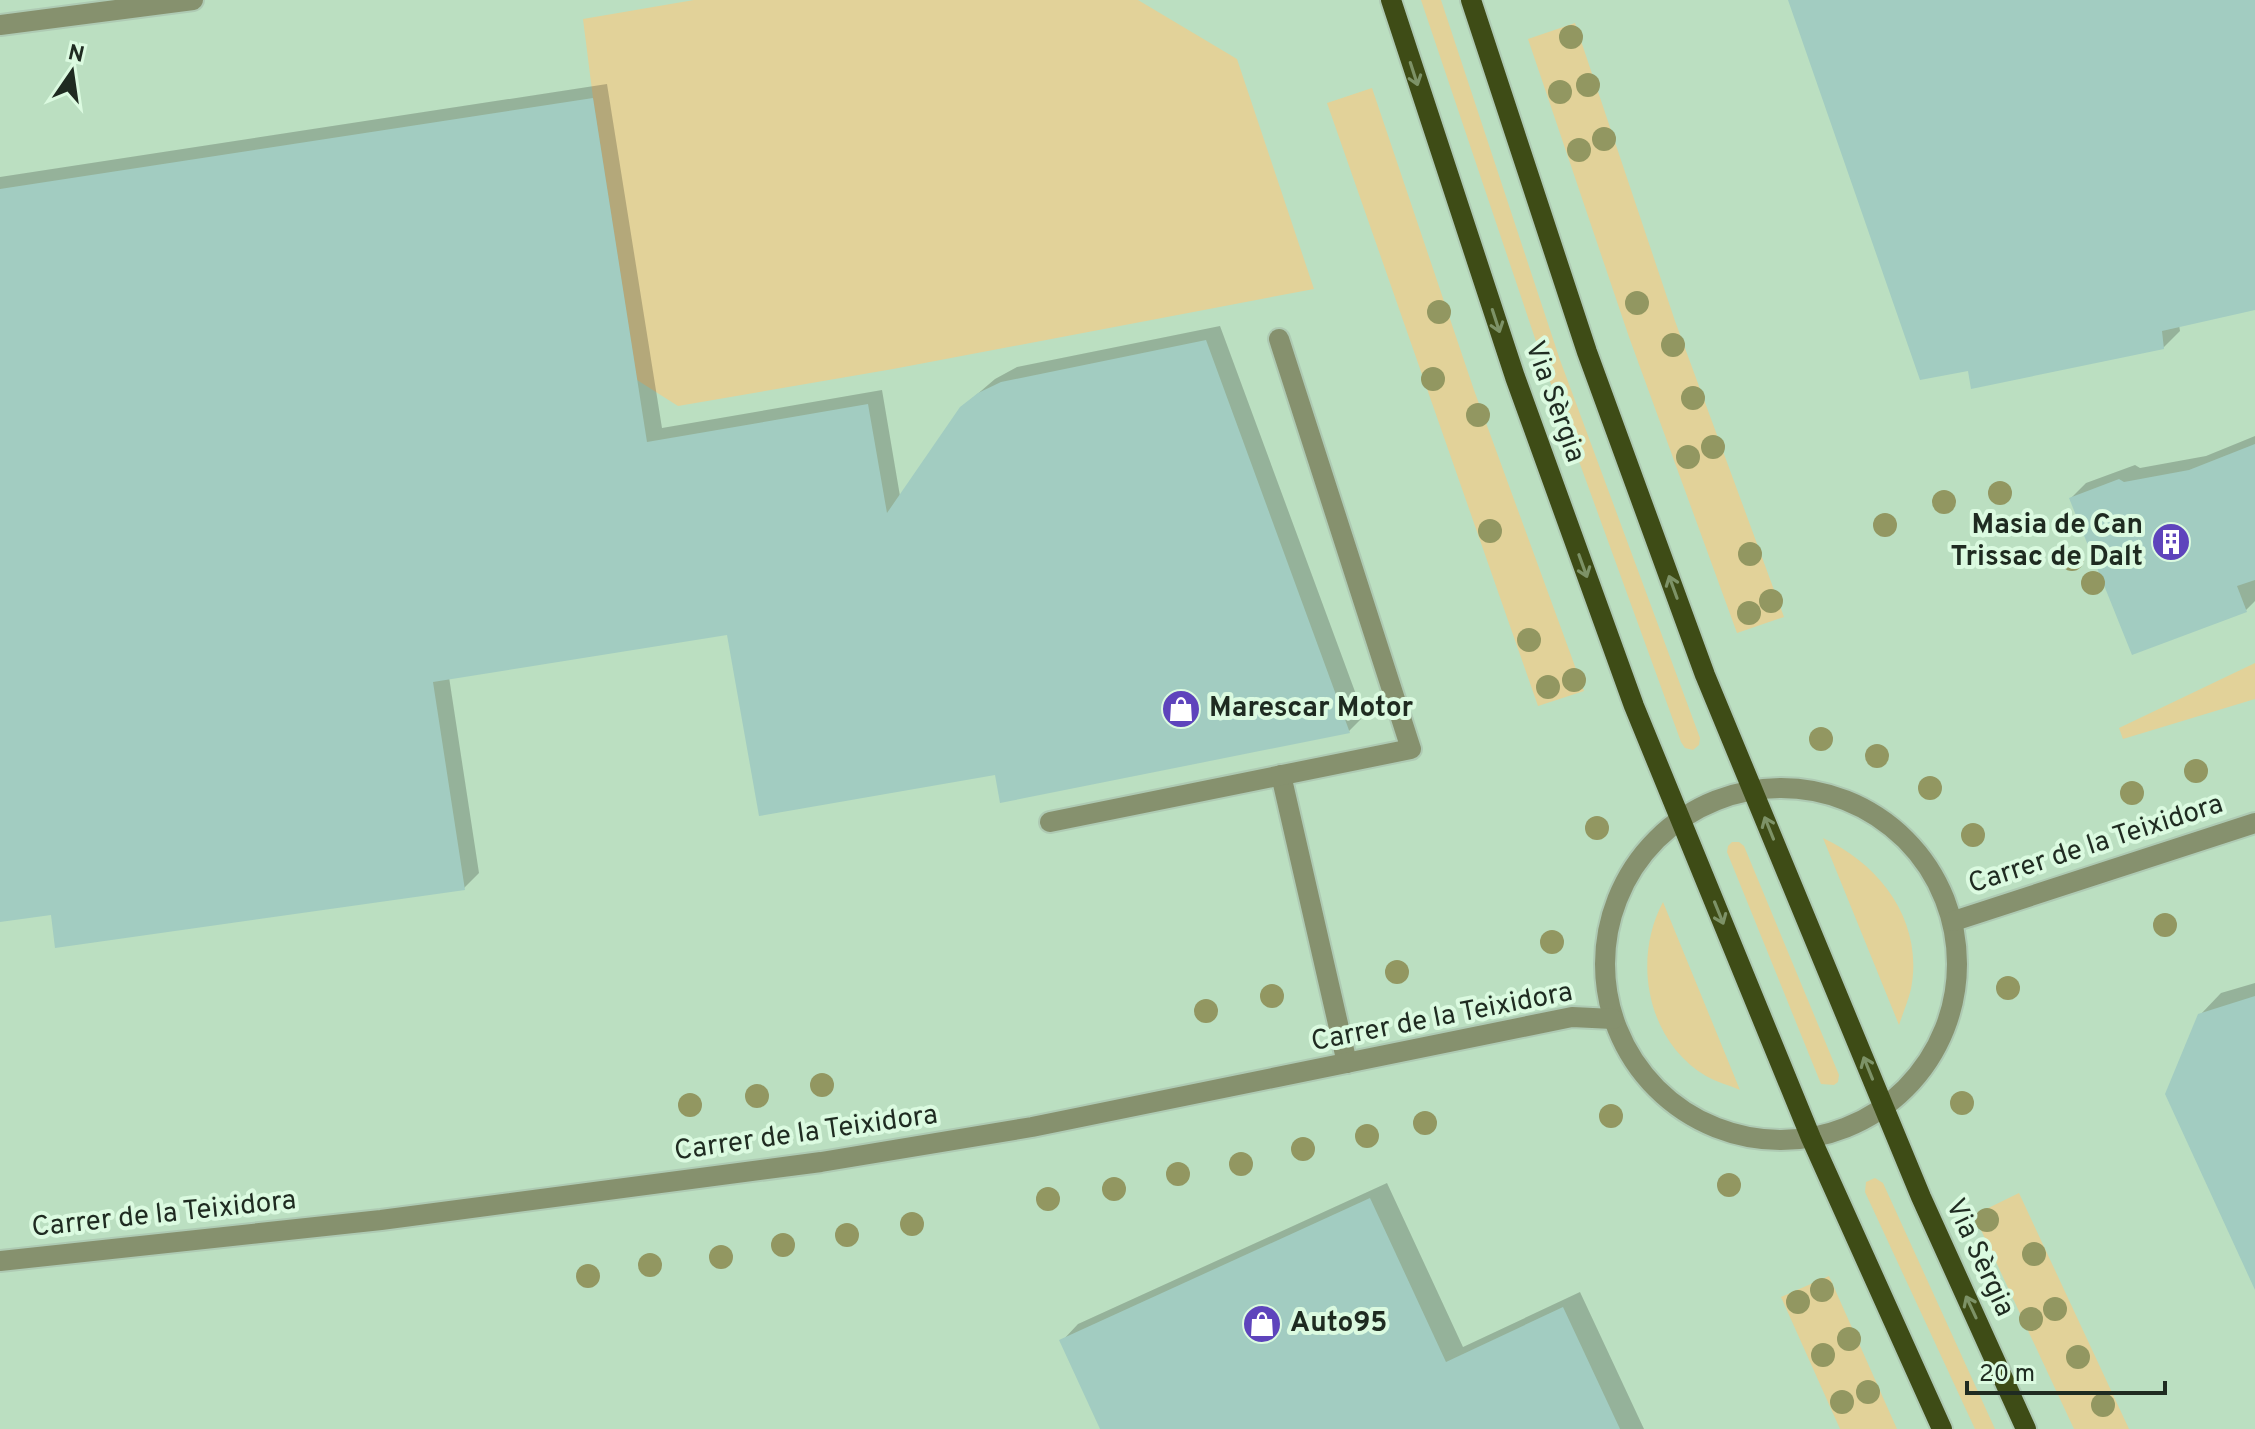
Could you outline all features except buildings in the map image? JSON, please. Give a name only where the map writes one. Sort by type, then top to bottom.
[{"type":"main road","name":"Via Sèrgia","points":[[1391,0],[1515,377],[1634,706],[1811,1138],[1942,1429]]},
{"type":"main road","name":"Via Sèrgia","points":[[1471,0],[1592,367],[1705,675],[1921,1197],[2026,1429]]},
{"type":"street","points":[[0,25],[193,0]]},
{"type":"street","points":[[1050,822],[1411,749],[1279,339]]},
{"type":"street","points":[[1281,775],[1347,1063]]},
{"type":"street","points":[[1752,788],[1805,788],[1856,803],[1867,810],[1900,832],[1933,873],[1954,921],[1958,963],[1954,1005],[1939,1044],[1915,1079],[1884,1108],[1849,1127],[1811,1138],[1761,1140],[1712,1127],[1669,1100],[1634,1064],[1613,1019],[1603,975],[1606,929],[1621,886],[1646,848],[1680,818],[1714,799],[1752,788]]},
{"type":"street","name":"Carrer de la Teixidora","points":[[1954,921],[2255,823]]},
{"type":"street","name":"Carrer de la Teixidora","points":[[0,1261],[381,1220],[821,1162],[1032,1127],[1572,1017],[1613,1019]]},
{"type":"shaded area","points":[[0,0],[2255,0],[2255,1429],[0,1429]]},
{"type":"shaded area","points":[[694,0],[1138,0],[1237,59],[1314,289],[893,369],[678,406],[637,380],[583,19]]},
{"type":"shaded area","points":[[1421,0],[1441,0],[1560,360],[1700,738],[1699,745],[1693,750],[1685,748],[1681,742],[1544,365]]},
{"type":"shaded area","points":[[1575,23],[1675,321],[1784,617],[1737,633],[1629,337],[1528,39]]},
{"type":"shaded area","points":[[1372,88],[1474,390],[1584,691],[1538,706],[1327,103]]},
{"type":"shaded area","points":[[2255,663],[2255,699],[2123,739],[2119,728]]},
{"type":"shaded area","points":[[1823,838],[1844,849],[1880,880],[1894,898],[1904,919],[1911,941],[1913,964],[1911,989],[1899,1025]]},
{"type":"shaded area","points":[[1732,842],[1744,846],[1839,1075],[1834,1085],[1821,1084],[1727,852]]},
{"type":"shaded area","points":[[1663,902],[1740,1090],[1710,1078],[1686,1061],[1658,1021],[1647,973],[1648,949]]},
{"type":"shaded area","points":[[1875,1178],[1883,1183],[1995,1429],[1975,1429],[1865,1192],[1866,1182]]},
{"type":"shaded area","points":[[2019,1193],[2129,1429],[2074,1429],[1974,1215]]},
{"type":"shaded area","points":[[1829,1276],[1897,1429],[1840,1429],[1781,1297]]},
{"type":"place","name":"Masia de Can Trissac de Dalt","points":[[2171,542]]},
{"type":"place","name":"Marescar Motor","points":[[1181,709]]},
{"type":"place","name":"Auto95","points":[[1262,1324]]}]
